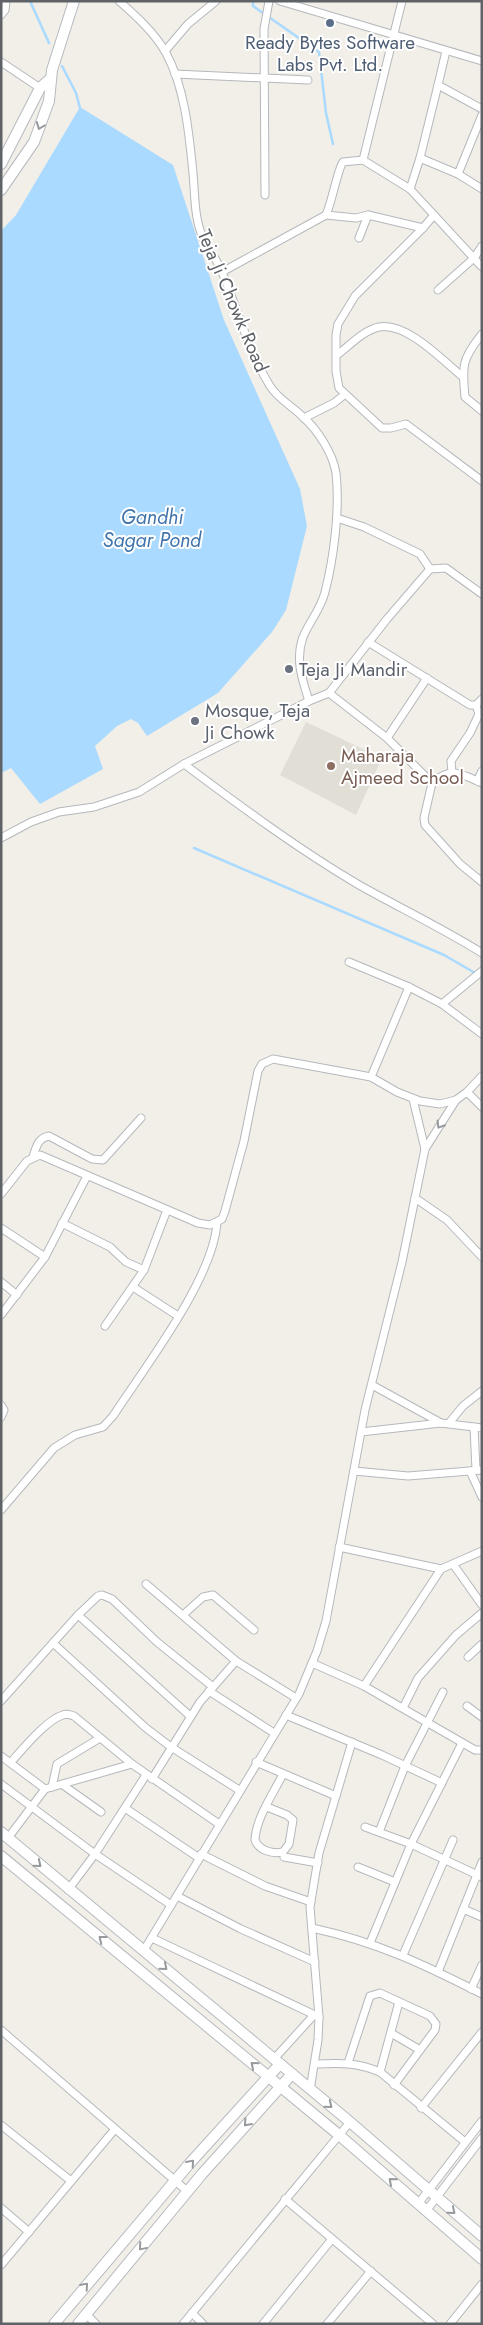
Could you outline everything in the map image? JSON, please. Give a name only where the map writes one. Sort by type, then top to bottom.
[{"type":"main road","points":[[1,190],[34,142],[49,101],[50,78],[74,1]]},
{"type":"main road","points":[[1,164],[5,150],[40,88],[50,78]]},
{"type":"main road","points":[[4,1835],[350,2122],[482,2236]]},
{"type":"main road","points":[[21,1849],[5,1859],[339,2135],[482,2259]]},
{"type":"main road","points":[[54,2324],[268,2076],[277,2062]]},
{"type":"main road","points":[[78,2324],[188,2191],[292,2074]]},
{"type":"street","points":[[1,15],[5,10],[6,1]]},
{"type":"street","name":"Teja Ji Chowk Road","points":[[120,1],[141,21],[165,51],[175,74],[184,113],[195,204],[202,236],[222,272],[247,341],[270,387],[304,418],[333,460],[337,486],[337,518],[325,593],[303,637],[299,658],[300,672],[309,701]]},
{"type":"street","points":[[165,51],[188,24],[216,1]]},
{"type":"street","points":[[265,195],[264,29],[269,1]]},
{"type":"street","points":[[280,1],[482,61]]},
{"type":"street","points":[[363,160],[402,1]]},
{"type":"street","points":[[410,189],[420,158],[446,51]]},
{"type":"street","points":[[1,62],[40,88]]},
{"type":"street","points":[[175,74],[308,80]]},
{"type":"street","points":[[438,85],[482,109]]},
{"type":"street","points":[[458,174],[482,115]]},
{"type":"street","points":[[420,158],[458,174],[482,189]]},
{"type":"street","points":[[326,215],[335,190],[340,166],[343,162],[363,160],[410,189],[482,267]]},
{"type":"street","points":[[222,272],[326,215],[356,218],[368,216],[423,228]]},
{"type":"street","points":[[434,215],[355,296],[338,324],[336,334],[336,371],[339,388],[344,395],[382,428],[391,428],[402,424],[409,426],[482,481]]},
{"type":"street","points":[[359,238],[368,216]]},
{"type":"street","points":[[438,290],[474,258],[482,246]]},
{"type":"street","points":[[337,354],[362,336],[379,327],[394,328],[409,333],[463,377]]},
{"type":"street","points":[[482,334],[467,353],[463,377],[465,397],[482,411]]},
{"type":"street","points":[[304,418],[334,403],[344,395]]},
{"type":"street","points":[[337,518],[364,527],[420,554],[430,569]]},
{"type":"street","points":[[1,838],[31,822],[59,812],[94,807],[138,792],[184,764],[309,701],[329,693],[368,642],[430,569],[446,568],[482,594]]},
{"type":"street","points":[[368,642],[470,705],[476,705],[482,699]]},
{"type":"street","points":[[388,738],[427,678]]},
{"type":"street","points":[[329,693],[388,738],[432,783]]},
{"type":"street","points":[[452,773],[451,761],[470,733],[479,714],[476,705]]},
{"type":"street","points":[[184,764],[248,812],[358,884],[482,953]]},
{"type":"street","points":[[482,771],[479,782],[459,773],[442,774],[432,783],[424,818],[425,825],[460,864],[482,882]]},
{"type":"street","points":[[349,962],[409,987],[442,1004],[482,1034]]},
{"type":"street","points":[[442,1004],[482,971]]},
{"type":"street","points":[[371,1077],[409,987]]},
{"type":"street","points":[[1,1194],[27,1161],[40,1155],[198,1223],[210,1224],[222,1219],[225,1211],[244,1142],[258,1072],[262,1064],[273,1059],[371,1077],[413,1099],[440,1104],[456,1100],[467,1092],[482,1076]]},
{"type":"street","points":[[467,1092],[482,1107]]},
{"type":"street","points":[[413,1099],[425,1150]]},
{"type":"street","points":[[144,1950],[238,1790],[296,1698],[312,1663],[326,1621],[361,1432],[402,1262],[425,1150],[456,1100]]},
{"type":"street","points":[[33,1157],[38,1142],[44,1137],[49,1136],[92,1159],[103,1160],[141,1118]]},
{"type":"street","points":[[1,1315],[45,1257],[87,1176]]},
{"type":"street","points":[[415,1198],[447,1220],[482,1257]]},
{"type":"street","points":[[105,1326],[144,1270],[168,1210]]},
{"type":"street","points":[[1,1510],[54,1448],[70,1437],[103,1427],[114,1416],[188,1302],[211,1251],[216,1222]]},
{"type":"street","points":[[62,1223],[110,1247],[126,1262],[144,1270]]},
{"type":"street","points":[[1,1228],[45,1257]]},
{"type":"street","points":[[1,1282],[17,1295]]},
{"type":"street","points":[[133,1287],[178,1316]]},
{"type":"street","points":[[372,1385],[445,1423]]},
{"type":"street","points":[[445,1423],[482,1391]]},
{"type":"street","points":[[1,1405],[4,1410],[1,1417]]},
{"type":"street","points":[[361,1432],[445,1423],[478,1428],[476,1470],[481,1495]]},
{"type":"street","points":[[354,1471],[408,1476],[476,1470]]},
{"type":"street","points":[[340,1548],[441,1570]]},
{"type":"street","points":[[364,1686],[441,1570],[482,1551]]},
{"type":"street","points":[[454,1564],[482,1605]]},
{"type":"street","points":[[146,1584],[236,1661],[296,1698]]},
{"type":"street","points":[[183,1615],[203,1597],[213,1595],[254,1630]]},
{"type":"street","points":[[1,1701],[78,1615],[98,1596],[106,1596],[211,1689],[274,1733]]},
{"type":"street","points":[[404,1708],[418,1678],[456,1635],[482,1614]]},
{"type":"street","points":[[78,1615],[190,1716]]},
{"type":"street","points":[[53,1643],[123,1709],[171,1747],[238,1790]]},
{"type":"street","points":[[468,1657],[482,1644]]},
{"type":"street","points":[[68,1890],[96,1854],[125,1808],[171,1747],[190,1716],[236,1661]]},
{"type":"street","points":[[312,1663],[364,1686],[462,1743],[475,1750],[482,1750]]},
{"type":"street","points":[[379,1832],[405,1766],[444,1692]]},
{"type":"street","points":[[467,1706],[482,1717]]},
{"type":"street","points":[[286,1714],[442,1783]]},
{"type":"street","points":[[10,1762],[40,1731],[62,1715],[74,1716],[149,1777],[219,1824]]},
{"type":"street","points":[[4,1835],[49,1788],[57,1764],[100,1738]]},
{"type":"street","points":[[310,2090],[318,2040],[311,1902],[318,1863],[352,1742]]},
{"type":"street","points":[[370,1943],[410,1844],[462,1743]]},
{"type":"street","points":[[1,1756],[49,1788],[132,1764]]},
{"type":"street","points":[[256,1762],[336,1796]]},
{"type":"street","points":[[266,1807],[287,1815],[293,1820],[289,1844],[283,1852],[278,1853],[262,1849],[255,1840],[255,1834],[266,1807],[283,1774]]},
{"type":"street","points":[[1,1784],[96,1854],[171,1905]]},
{"type":"street","points":[[63,1784],[101,1812]]},
{"type":"street","points":[[125,1808],[200,1856],[265,1886],[311,1902]]},
{"type":"street","points":[[365,1827],[445,1859],[479,1876]]},
{"type":"street","points":[[403,1955],[453,1840]]},
{"type":"street","points":[[284,1857],[318,1863]]},
{"type":"street","points":[[438,1972],[463,1909],[479,1876],[482,1862]]},
{"type":"street","points":[[358,1867],[395,1882]]},
{"type":"street","points":[[177,1896],[241,1929],[315,1962]]},
{"type":"street","points":[[463,1909],[482,1916]]},
{"type":"street","points":[[312,1928],[370,1943],[403,1955],[482,1994]]},
{"type":"street","points":[[152,1938],[316,2016]]},
{"type":"street","points":[[471,1989],[482,1966]]},
{"type":"street","points":[[348,2062],[370,1996],[380,1993],[435,2020],[435,2030],[394,2085]]},
{"type":"street","points":[[380,2072],[399,2002]]},
{"type":"street","points":[[277,2062],[316,2016]]},
{"type":"street","points":[[1,2030],[188,2191]]},
{"type":"street","points":[[421,2108],[482,2032]]},
{"type":"street","points":[[390,2033],[420,2050]]},
{"type":"street","points":[[315,2064],[348,2062],[363,2065],[380,2072],[421,2108],[465,2142]]},
{"type":"street","points":[[433,2194],[465,2142],[482,2121]]},
{"type":"street","points":[[183,2324],[350,2122]]},
{"type":"street","points":[[1,2125],[72,2181]]},
{"type":"street","points":[[1,2265],[115,2129]]},
{"type":"street","points":[[422,2208],[482,2138]]},
{"type":"street","points":[[285,2199],[433,2324]]},
{"type":"street","points":[[1,2208],[29,2232]]},
{"type":"street","points":[[263,2324],[332,2239]]},
{"type":"street","points":[[327,2324],[371,2271]]},
{"type":"street","points":[[450,2324],[482,2284]]},
{"type":"street","points":[[192,2313],[203,2324]]},
{"type":"street","points":[[86,2314],[95,2323]]},
{"type":"shaded area","name":"Maharaja Ajmeed School","points":[[306,722],[382,758],[356,815],[280,775]]},
{"type":"water","name":"Gandhi Sagar Pond","points":[[80,107],[173,165],[224,320],[300,489],[307,526],[286,610],[272,632],[218,693],[147,736],[138,723],[131,719],[117,726],[95,746],[103,769],[40,804],[11,768],[1,773],[1,231],[16,215]]},
{"type":"waterway","points":[[30,1],[49,43]]},
{"type":"waterway","points":[[253,1],[253,6],[319,52],[326,113],[333,144]]},
{"type":"waterway","points":[[62,66],[76,93],[80,108]]},
{"type":"waterway","points":[[194,848],[444,955],[482,977]]},
{"type":"place","name":"Ready Bytes Software Labs Pvt. Ltd.","points":[[330,23]]},
{"type":"place","name":"Teja Ji Mandir","points":[[289,669]]},
{"type":"place","name":"Mosque, Teja Ji Chowk","points":[[195,721]]},
{"type":"place","name":"Maharaja Ajmeed School","points":[[331,766]]}]
